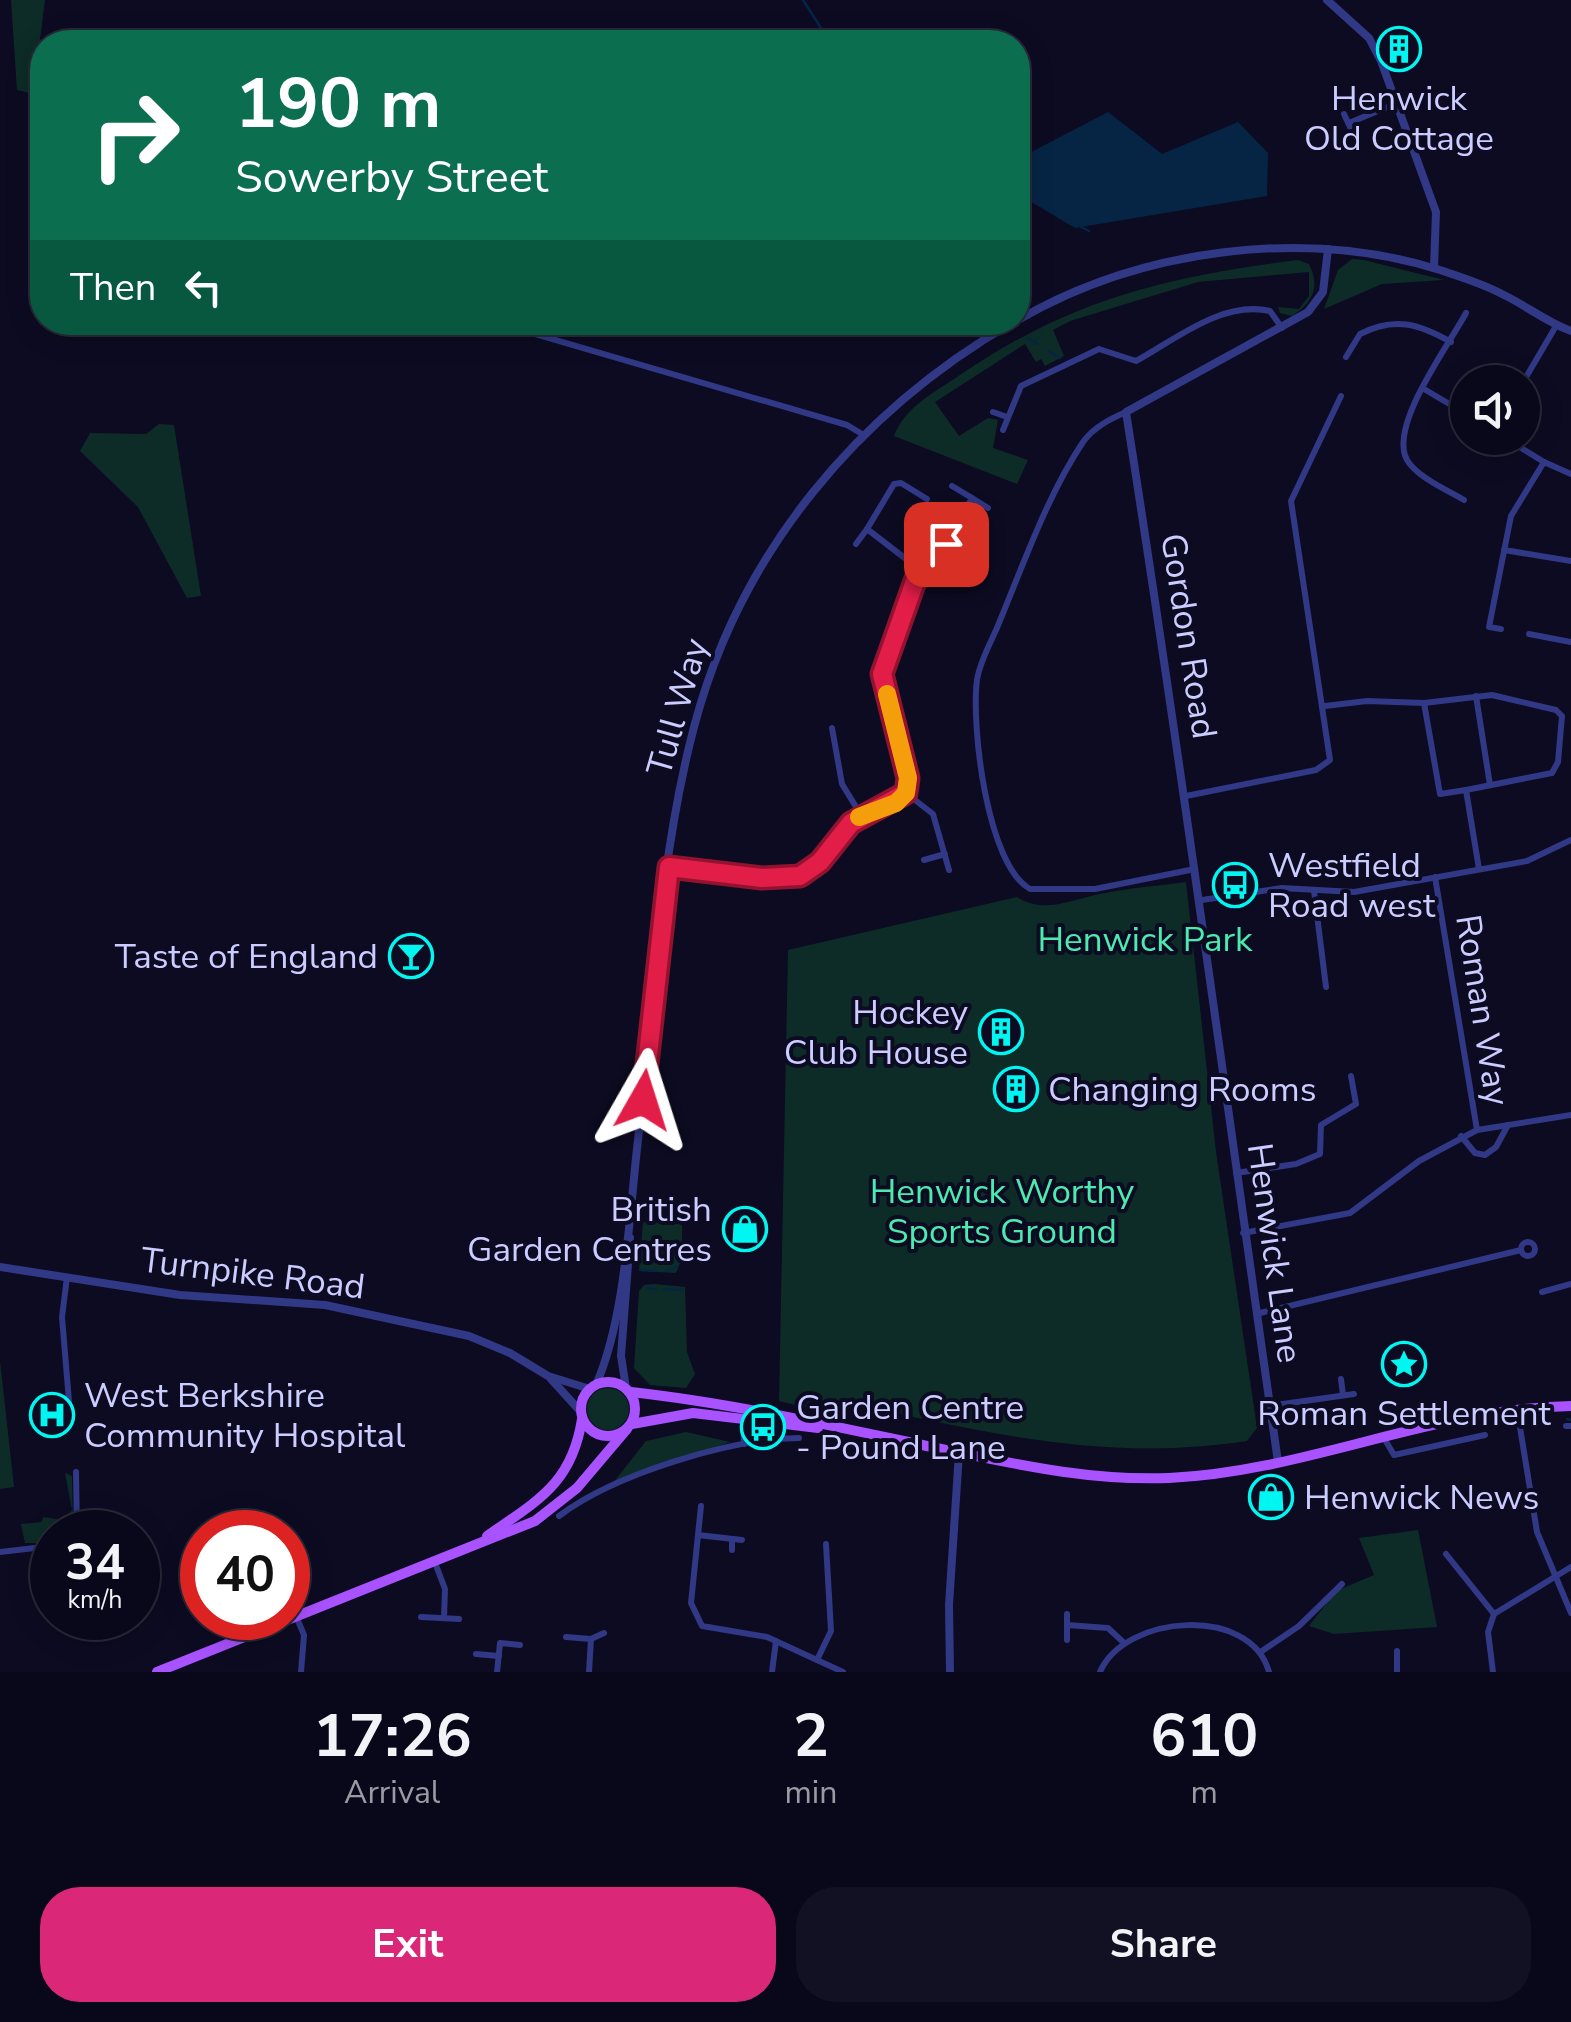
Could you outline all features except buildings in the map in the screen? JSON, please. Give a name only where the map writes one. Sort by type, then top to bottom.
[{"type":"main road","points":[[478,1542],[536,1502],[562,1478],[576,1452],[582,1415],[593,1387],[612,1382],[629,1390],[743,1414],[1082,1476],[1196,1476],[1278,1462],[1517,1409],[1571,1406]]},
{"type":"main road","points":[[310,1608],[528,1524],[558,1506],[629,1426],[636,1411],[629,1390]]},
{"type":"main road","points":[[582,1415],[599,1435],[616,1436],[629,1426],[678,1413],[743,1414]]},
{"type":"main road","points":[[158,1672],[234,1640]]},
{"type":"street","points":[[1327,0],[1370,38],[1397,103],[1436,212],[1434,268]]},
{"type":"street","points":[[1349,123],[1397,103]]},
{"type":"street","points":[[1344,114],[1357,142]]},
{"type":"street","name":"Tull Way","points":[[1030,314],[1102,283],[1164,264],[1271,248],[1328,249],[1387,256],[1434,268],[1503,294],[1571,331]]},
{"type":"street","points":[[1198,869],[1095,889],[1042,892],[1025,886],[1013,873],[999,838],[984,781],[977,678],[1048,510],[1082,445],[1096,428],[1282,328],[1320,299],[1328,249]]},
{"type":"street","points":[[1003,430],[1021,386],[1099,349],[1136,361],[1223,313],[1270,311],[1282,328]]},
{"type":"street","points":[[1464,500],[1413,468],[1405,455],[1407,419],[1466,313]]},
{"type":"street","points":[[1346,357],[1366,331],[1405,322],[1451,342]]},
{"type":"street","points":[[1533,365],[1556,326]]},
{"type":"street","points":[[539,335],[847,425],[862,434]]},
{"type":"street","name":"Tull Way","points":[[593,1387],[609,1351],[629,1224],[669,867],[688,750],[728,630],[792,519],[862,434],[947,363],[992,335]]},
{"type":"street","points":[[1340,341],[1352,347]]},
{"type":"street","points":[[1424,389],[1450,404]]},
{"type":"street","points":[[1186,796],[1324,767],[1331,753],[1291,501],[1341,396]]},
{"type":"street","points":[[1327,401],[1337,406]]},
{"type":"street","points":[[993,412],[1007,417]]},
{"type":"street","name":"Gordon Road","points":[[1126,412],[1198,869]]},
{"type":"street","points":[[1533,455],[1571,474]]},
{"type":"street","points":[[1500,629],[1488,627],[1511,516],[1544,462]]},
{"type":"street","points":[[856,544],[894,484],[901,483],[927,500]]},
{"type":"street","points":[[952,486],[988,508]]},
{"type":"street","points":[[669,867],[762,878],[800,876],[820,862],[840,833],[861,816],[896,803],[906,793],[908,778],[882,674],[919,570],[946,544],[972,498]]},
{"type":"street","points":[[867,530],[919,570]]},
{"type":"street","points":[[1504,550],[1571,561]]},
{"type":"street","points":[[1529,634],[1571,642]]},
{"type":"street","points":[[1476,696],[1490,785]]},
{"type":"street","points":[[1325,706],[1367,700],[1424,703],[1499,696],[1556,710],[1563,721],[1554,770],[1440,794],[1424,703]]},
{"type":"street","points":[[832,728],[842,784],[861,816]]},
{"type":"street","points":[[1466,790],[1479,869]]},
{"type":"street","points":[[906,793],[933,814],[948,870]]},
{"type":"street","points":[[1202,900],[1272,888],[1354,892],[1536,858],[1571,840]]},
{"type":"street","points":[[924,860],[944,854]]},
{"type":"street","name":"Henwick Lane","points":[[1198,869],[1242,1233],[1278,1462]]},
{"type":"street","name":"Roman Way","points":[[1242,1233],[1350,1212],[1418,1160],[1477,1130],[1436,877]]},
{"type":"street","points":[[1314,891],[1326,987]]},
{"type":"street","points":[[1234,1173],[1296,1164],[1320,1154],[1324,1121],[1346,1114],[1356,1104],[1350,1076]]},
{"type":"street","points":[[1477,1130],[1571,1114]]},
{"type":"street","points":[[1460,1136],[1476,1153],[1486,1155],[1496,1147],[1508,1125]]},
{"type":"street","name":"Tull Way","points":[[629,1224],[630,1266],[621,1356],[629,1390]]},
{"type":"street","points":[[1255,1314],[1521,1250]]},
{"type":"street","name":"Turnpike Road","points":[[0,1267],[180,1295],[326,1305],[469,1336],[510,1353],[548,1376],[593,1387]]},
{"type":"street","points":[[68,1276],[62,1318],[69,1401]]},
{"type":"street","points":[[1542,1292],[1571,1284]]},
{"type":"street","name":"Turnpike Road","points":[[548,1376],[582,1415]]},
{"type":"street","points":[[1341,1378],[1343,1396]]},
{"type":"street","points":[[1269,1406],[1354,1394]]},
{"type":"street","points":[[1517,1409],[1537,1532],[1571,1613]]},
{"type":"street","points":[[743,1414],[744,1444]]},
{"type":"street","points":[[1384,1437],[1388,1452],[1394,1454],[1485,1436]]},
{"type":"street","points":[[558,1516],[672,1462],[744,1444],[799,1438]]},
{"type":"street","points":[[950,1672],[948,1605],[960,1453]]},
{"type":"street","points":[[76,1472],[77,1510]]},
{"type":"street","points":[[598,1481],[604,1493]]},
{"type":"street","points":[[701,1506],[691,1602],[698,1622],[708,1630],[776,1642],[843,1672]]},
{"type":"street","points":[[698,1535],[742,1540]]},
{"type":"street","points":[[732,1539],[732,1550]]},
{"type":"street","points":[[817,1660],[831,1631],[826,1544]]},
{"type":"street","points":[[0,1552],[30,1549]]},
{"type":"street","points":[[1446,1554],[1494,1614]]},
{"type":"street","points":[[434,1559],[445,1589],[444,1618]]},
{"type":"street","points":[[1493,1672],[1488,1632],[1494,1614],[1571,1568]]},
{"type":"street","points":[[1262,1651],[1299,1626],[1315,1606],[1342,1584]]},
{"type":"street","points":[[1307,1599],[1315,1606]]},
{"type":"street","points":[[1067,1640],[1068,1614]]},
{"type":"street","points":[[421,1617],[459,1619]]},
{"type":"street","points":[[1068,1625],[1108,1628],[1122,1642]]},
{"type":"street","points":[[1100,1672],[1122,1642],[1159,1629],[1200,1627],[1238,1636],[1262,1651],[1269,1672]]},
{"type":"street","points":[[566,1637],[591,1639],[604,1632]]},
{"type":"street","points":[[588,1672],[591,1639]]},
{"type":"street","points":[[301,1672],[304,1640]]},
{"type":"street","points":[[772,1672],[776,1642]]},
{"type":"street","points":[[497,1672],[500,1643],[520,1645]]},
{"type":"street","points":[[1397,1651],[1397,1672]]},
{"type":"street","points":[[476,1654],[498,1656]]},
{"type":"green space","points":[[11,0],[45,0],[41,30],[30,30],[30,93],[17,90]]},
{"type":"green space","points":[[1352,259],[1444,280],[1382,284],[1324,309],[1338,270]]},
{"type":"green space","points":[[1298,260],[1309,264],[1314,280],[1312,294],[1305,306],[1292,316],[1280,313],[1278,307],[1299,309],[1309,296],[1309,272],[1198,282],[1070,321],[1053,330],[1064,356],[1045,366],[1041,359],[1036,362],[1025,344],[935,402],[959,436],[988,418],[998,420],[993,448],[1028,460],[1017,484],[894,436],[911,410],[936,390],[1037,329],[1118,296]]},
{"type":"green space","points":[[159,424],[174,425],[201,596],[187,598],[138,507],[80,451],[90,433],[146,434]]},
{"type":"green space","name":"Henwick Worthy Sports Ground","points":[[1186,882],[1216,1152],[1257,1428],[1247,1441],[1194,1447],[1092,1446],[993,1433],[842,1402],[836,1415],[779,1401],[788,950],[1017,897],[1048,905]]},
{"type":"green space","points":[[643,1222],[682,1224],[682,1258],[676,1273],[639,1271]]},
{"type":"green space","points":[[644,1285],[685,1287],[687,1352],[695,1374],[686,1388],[650,1385],[634,1368],[639,1291]]},
{"type":"green space","points":[[0,1361],[14,1487],[0,1489]]},
{"type":"green space","points":[[608,1388],[623,1394],[629,1409],[623,1424],[608,1430],[593,1424],[587,1409],[593,1394]]},
{"type":"green space","points":[[686,1432],[730,1442],[613,1483],[646,1441]]},
{"type":"green space","points":[[65,1473],[72,1476],[72,1510]]},
{"type":"green space","points":[[30,1523],[30,1543],[25,1543],[21,1524]]},
{"type":"green space","points":[[1418,1530],[1437,1627],[1334,1634],[1309,1626],[1336,1591],[1374,1575],[1359,1538]]},
{"type":"water","points":[[1108,112],[1162,154],[1238,122],[1268,153],[1267,196],[1075,228],[1030,201],[1030,153]]},
{"type":"waterway","points":[[803,0],[822,30]]},
{"type":"waterway","points":[[1081,227],[1089,231]]},
{"type":"waterway","points":[[1028,338],[1038,344]]},
{"type":"waterway","points":[[1049,351],[1060,358]]},
{"type":"waterway","points":[[665,1271],[677,1267]]},
{"type":"waterway","points":[[641,1270],[657,1271]]},
{"type":"waterway","points":[[647,1288],[656,1289]]},
{"type":"waterway","points":[[665,1289],[682,1290]]},
{"type":"waterway","points":[[1567,1419],[1571,1420]]},
{"type":"slow traffic","points":[[859,817],[896,803],[906,793],[908,778],[887,694]]},
{"type":"place","name":"Henwick Old Cottage","points":[[1399,49]]},
{"type":"place","name":"Westfield Road west","points":[[1235,885]]},
{"type":"place","name":"Taste of England","points":[[411,956]]},
{"type":"place","name":"Hockey Club House","points":[[1001,1032]]},
{"type":"place","name":"Changing Rooms","points":[[1016,1089]]},
{"type":"place","name":"British Garden Centres","points":[[745,1229]]},
{"type":"place","name":"Roman Settlement","points":[[1404,1364]]},
{"type":"place","name":"West Berkshire Community Hospital","points":[[52,1415]]},
{"type":"place","name":"Garden Centre - Pound Lane","points":[[763,1427]]},
{"type":"place","name":"Henwick News","points":[[1271,1497]]},
{"type":"route","points":[[643,1100],[669,867],[785,880],[800,876],[820,862],[851,823],[896,803],[906,793],[908,778],[882,674],[919,570],[933,561],[946,544]]},
{"type":"park label","name":"Henwick Park","points":[[1145,939]]}]
